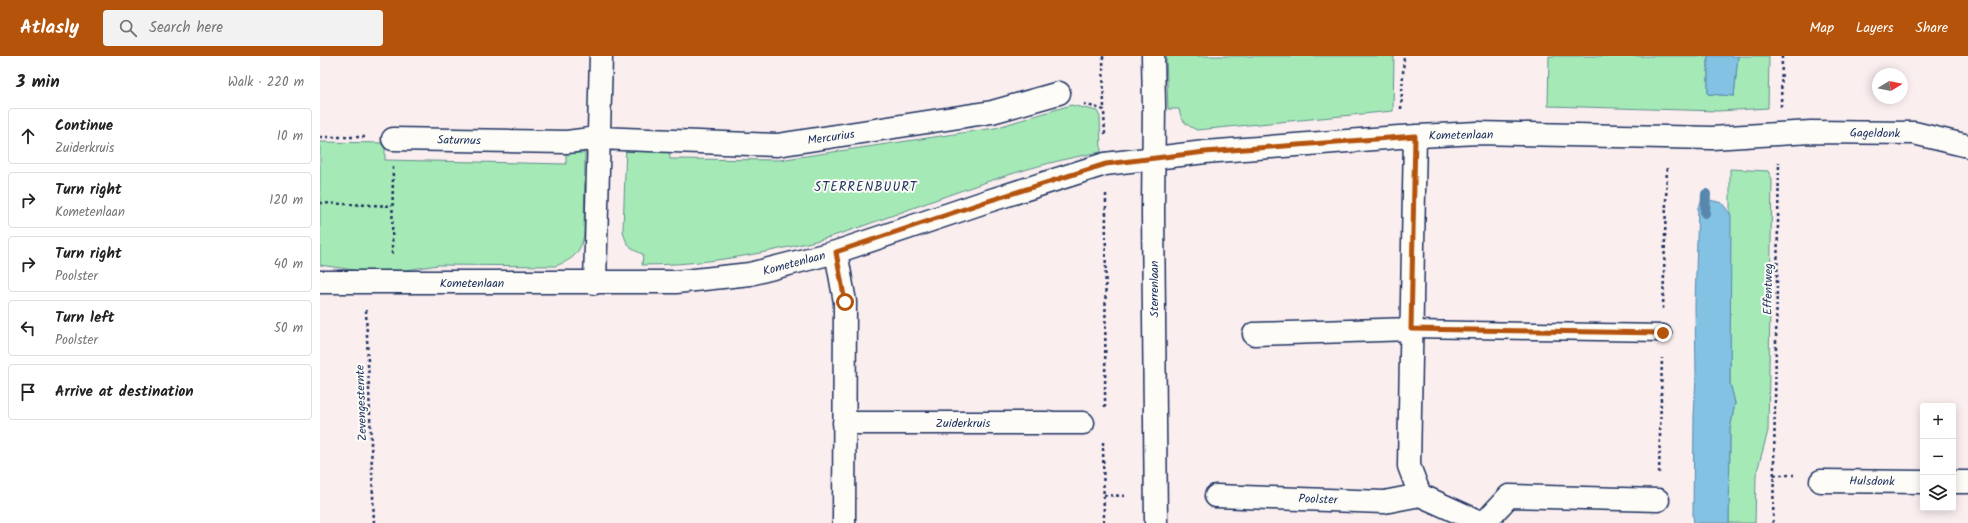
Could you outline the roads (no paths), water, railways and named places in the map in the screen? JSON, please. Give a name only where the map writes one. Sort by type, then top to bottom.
[{"type":"street","points":[[595,283],[600,56]]},
{"type":"street","name":"Sterrenlaan","points":[[1153,56],[1156,523]]},
{"type":"street","name":"Mercurius","points":[[598,138],[777,145],[992,112],[1059,93]]},
{"type":"street","name":"Gageldonk","points":[[1780,134],[1914,133],[1968,146]]},
{"type":"street","name":"Kometenlaan","points":[[320,282],[676,282],[750,274],[836,252],[985,202],[1106,164],[1205,152],[1407,136],[1478,134],[1712,138],[1780,134]]},
{"type":"street","points":[[1407,136],[1411,329],[1409,466],[1420,495],[1483,523],[1509,496],[1658,500]]},
{"type":"street","name":"Saturnus","points":[[393,139],[567,142],[598,138]]},
{"type":"street","points":[[836,252],[845,302],[844,523]]},
{"type":"street","points":[[1254,334],[1411,329]]},
{"type":"street","name":"Zuiderkruis","points":[[844,423],[1082,423]]},
{"type":"street","name":"Hulsdonk","points":[[1821,481],[1920,482]]},
{"type":"street","points":[[1956,482],[1968,482]]},
{"type":"street","name":"Poolster","points":[[1216,496],[1384,502],[1420,495]]},
{"type":"lane","points":[[1411,329],[1663,333]]},
{"type":"water","points":[[1708,56],[1738,56],[1734,96],[1708,94]]},
{"type":"water","points":[[1710,200],[1722,203],[1731,215],[1730,383],[1735,403],[1730,429],[1729,523],[1694,523],[1693,516],[1696,376],[1695,305],[1698,207],[1702,201]]},
{"type":"waterway","points":[[1705,213],[1706,194]]},
{"type":"district","name":"STERRENBUURT","points":[[866,186]]}]
